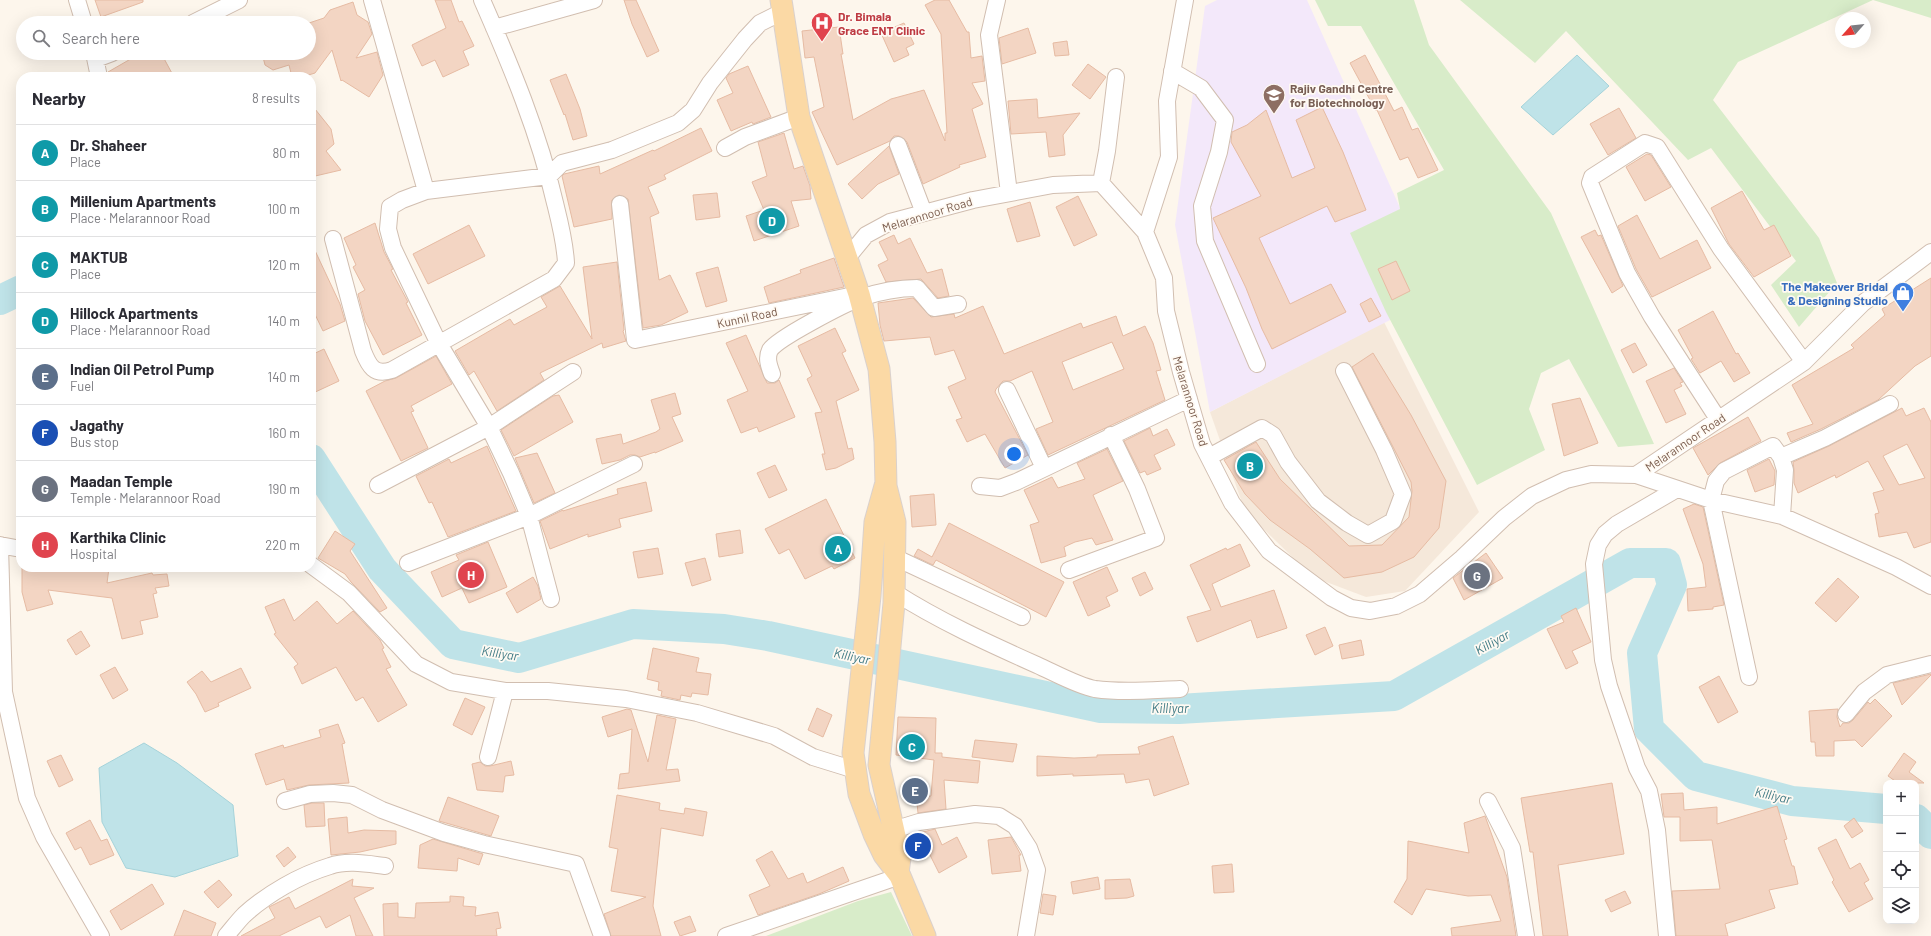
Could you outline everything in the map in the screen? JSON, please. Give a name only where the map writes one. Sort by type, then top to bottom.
[{"type":"main road","points":[[782,6],[799,116],[860,296],[879,369],[885,442],[886,486],[895,522],[894,598],[879,765],[900,858],[899,875]]},
{"type":"main road","points":[[886,486],[875,522],[870,596],[854,762],[859,794],[874,834],[884,855],[899,875],[925,936]]},
{"type":"street","points":[[77,0],[82,16]]},
{"type":"street","points":[[202,16],[217,5],[239,0]]},
{"type":"street","points":[[372,0],[426,191]]},
{"type":"street","points":[[334,239],[367,362],[376,371],[383,373],[392,370],[438,342],[554,279],[566,263],[565,246],[549,176],[530,117],[482,0]]},
{"type":"street","points":[[494,28],[594,0]]},
{"type":"street","points":[[997,0],[989,35],[1010,193]]},
{"type":"street","points":[[1145,232],[1169,157],[1167,101],[1185,0]]},
{"type":"street","points":[[551,599],[529,516],[511,473],[489,427],[438,342],[393,248],[388,229],[390,207],[402,200],[426,191],[549,176],[562,163],[612,150],[678,123],[693,110],[710,83],[745,39],[760,23],[782,6]]},
{"type":"street","points":[[96,60],[99,72]]},
{"type":"street","points":[[1172,71],[1201,88],[1225,120],[1219,152],[1202,206],[1205,241],[1257,364]]},
{"type":"street","points":[[1101,183],[1107,151],[1116,77]]},
{"type":"street","points":[[725,148],[745,137],[799,116]]},
{"type":"street","points":[[1718,419],[1652,317],[1627,274],[1590,183],[1592,177],[1645,143],[1657,147],[1721,249],[1804,362]]},
{"type":"street","points":[[898,145],[924,213]]},
{"type":"street","name":"Melarannoor Road","points":[[847,258],[866,235],[890,222],[974,200],[1053,185],[1101,183],[1145,232],[1164,278],[1166,311],[1202,444],[1232,503],[1269,551],[1332,598],[1351,608],[1370,611],[1396,606],[1420,594],[1462,558],[1504,518],[1532,496],[1566,480],[1591,474],[1636,475],[1804,362],[1863,303],[1931,252]]},
{"type":"street","name":"Kunnil Road","points":[[620,204],[635,340],[860,296]]},
{"type":"street","points":[[772,374],[767,360],[770,350],[796,331],[860,296],[902,288],[917,288],[934,308],[958,304]]},
{"type":"street","points":[[1209,457],[1262,428],[1273,435],[1288,462],[1318,501],[1347,523],[1368,535],[1393,521],[1403,494],[1384,450],[1344,371]]},
{"type":"street","points":[[378,485],[489,427],[572,372]]},
{"type":"street","points":[[1007,390],[1044,468]]},
{"type":"street","points":[[980,486],[1000,488],[1189,399]]},
{"type":"street","points":[[1781,457],[1825,438],[1890,404]]},
{"type":"street","points":[[1069,570],[1156,538],[1137,488],[1111,435]]},
{"type":"street","points":[[1750,677],[1711,500],[1716,481],[1724,471],[1773,446],[1781,457],[1785,470],[1782,516]]},
{"type":"street","points":[[408,563],[529,516],[634,464]]},
{"type":"street","points":[[1636,475],[1711,500],[1782,516],[1896,567],[1931,586]]},
{"type":"street","points":[[1667,936],[1657,830],[1648,791],[1638,768],[1609,686],[1603,660],[1594,564],[1598,545],[1605,534],[1617,524],[1677,489]]},
{"type":"street","points":[[16,548],[0,545],[3,702],[27,798],[44,837],[101,936]]},
{"type":"street","points":[[894,557],[1022,617]]},
{"type":"street","points":[[316,569],[349,593],[416,664],[451,682],[505,692],[548,691],[626,699],[697,713],[774,736],[813,757],[854,762]]},
{"type":"street","points":[[894,598],[991,644],[1095,689],[1139,691],[1180,689]]},
{"type":"street","points":[[1846,714],[1864,692],[1887,675],[1931,664]]},
{"type":"street","points":[[488,757],[505,692]]},
{"type":"street","points":[[285,802],[310,794],[333,793],[352,795],[382,810],[444,833],[484,844],[576,864],[602,936]]},
{"type":"street","points":[[1488,802],[1512,848],[1526,936]]},
{"type":"street","points":[[893,830],[919,822],[975,814],[998,816],[1015,826],[1030,848],[1037,870],[1026,936]]},
{"type":"street","points":[[226,936],[244,915],[265,899],[297,879],[331,865],[364,863],[385,866]]},
{"type":"street","points":[[726,936],[899,875]]},
{"type":"shaded area","name":"Rajiv Gandhi Centre for Biotechnology","points":[[1217,0],[1307,0],[1439,295],[1210,412],[1175,225],[1205,6]]},
{"type":"shaded area","points":[[1384,322],[1479,512],[1405,591],[1366,597],[1313,577],[1245,511],[1210,412]]},
{"type":"green space","points":[[1315,0],[1414,0],[1429,45],[1551,213],[1654,444],[1618,447],[1569,359],[1541,373],[1529,409],[1545,450],[1477,485],[1386,312],[1350,233],[1400,209],[1397,193],[1444,170],[1361,26],[1328,26]]},
{"type":"green space","points":[[1460,0],[1873,0],[1847,12],[1835,12],[1835,17],[1738,62],[1713,100],[1819,238],[1837,283],[1799,327],[1771,285],[1796,261],[1711,148],[1688,160],[1566,31],[1535,63]]},
{"type":"green space","points":[[1873,0],[1931,0],[1931,18]]},
{"type":"green space","points":[[891,892],[912,936],[766,936],[858,901]]},
{"type":"water","points":[[1577,55],[1609,86],[1553,135],[1521,107]]},
{"type":"water","points":[[144,743],[177,763],[233,805],[238,856],[175,877],[126,868],[102,822],[99,768]]},
{"type":"building","points":[[95,0],[143,0],[143,2],[101,16]]},
{"type":"building","points":[[435,0],[451,0],[459,22],[462,21],[474,46],[463,51],[469,65],[443,77],[435,60],[422,66],[412,45],[446,28]]},
{"type":"building","points":[[624,0],[636,0],[659,51],[647,57],[632,24]]},
{"type":"building","points":[[935,0],[949,0],[967,32],[969,32],[971,58],[982,56],[985,81],[972,83],[983,104],[972,109],[986,157],[959,165],[960,167],[923,184],[907,142],[899,136],[894,136],[890,141],[837,165],[812,112],[824,107],[814,57],[805,58],[802,31],[839,27],[843,54],[841,54],[853,120],[891,99],[924,90],[945,141],[945,133],[947,133],[941,34],[925,5]]},
{"type":"building","points":[[353,2],[357,15],[368,22],[372,34],[356,58],[377,52],[383,75],[369,97],[342,80],[341,81],[332,50],[316,72],[291,72],[289,65],[273,70],[265,65],[264,60],[316,60],[316,21],[324,18],[330,10]]},
{"type":"building","points":[[904,23],[914,44],[906,48],[909,55],[894,62],[881,33]]},
{"type":"building","points":[[1028,28],[1036,53],[1002,64],[999,38]]},
{"type":"building","points":[[1067,41],[1069,55],[1055,56],[1053,43]]},
{"type":"building","points":[[1365,55],[1394,111],[1402,107],[1412,130],[1418,128],[1438,170],[1418,178],[1408,157],[1400,160],[1377,110],[1376,111],[1350,63]]},
{"type":"building","points":[[129,60],[165,60],[171,72],[108,72]]},
{"type":"building","points":[[1088,64],[1106,77],[1090,99],[1072,85]]},
{"type":"building","points":[[748,66],[771,117],[753,124],[752,122],[731,131],[717,100],[733,93],[726,78],[729,74]]},
{"type":"building","points":[[566,74],[580,109],[587,136],[573,140],[565,114],[564,115],[550,80]]},
{"type":"building","points":[[1037,99],[1038,118],[1080,113],[1063,135],[1065,155],[1049,157],[1046,132],[1011,134],[1008,101]]},
{"type":"building","name":"Rajiv Gandhi Centre for Biotechnology","points":[[1322,107],[1343,152],[1366,210],[1335,222],[1327,206],[1259,238],[1290,304],[1331,284],[1346,312],[1272,349],[1262,329],[1246,288],[1213,218],[1261,196],[1231,142],[1232,132],[1247,125],[1266,110],[1292,178],[1315,168],[1296,120]]},
{"type":"building","points":[[1619,108],[1636,138],[1608,155],[1590,124]]},
{"type":"building","points":[[316,110],[331,129],[334,144],[326,151],[341,170],[316,176]]},
{"type":"building","points":[[701,128],[712,151],[664,175],[666,179],[648,187],[659,213],[650,217],[659,280],[670,275],[688,312],[661,325],[643,328],[628,199],[619,195],[612,200],[612,219],[574,227],[562,176],[564,174],[599,166],[600,174],[653,150],[654,151]]},
{"type":"building","points":[[784,133],[794,169],[803,166],[810,186],[811,199],[791,201],[799,226],[754,241],[746,216],[764,210],[752,182],[767,176],[758,142]]},
{"type":"building","points":[[889,146],[899,174],[878,184],[862,199],[848,184]]},
{"type":"building","points":[[1647,154],[1651,155],[1671,187],[1645,201],[1626,167]]},
{"type":"building","points":[[1742,191],[1764,230],[1774,225],[1791,256],[1754,277],[1729,244],[1711,208]]},
{"type":"building","points":[[717,193],[720,217],[696,220],[693,195]]},
{"type":"building","points":[[1078,196],[1097,235],[1074,246],[1056,207]]},
{"type":"building","points":[[1030,202],[1040,236],[1017,242],[1007,209]]},
{"type":"building","points":[[1637,215],[1660,259],[1697,240],[1711,268],[1652,297],[1636,269],[1618,226]]},
{"type":"building","points":[[375,223],[384,252],[393,269],[391,270],[408,302],[406,303],[422,335],[383,355],[365,321],[358,294],[365,290],[353,267],[356,265],[344,238]]},
{"type":"building","points":[[469,225],[485,256],[428,284],[413,254]]},
{"type":"building","points":[[1595,230],[1598,236],[1601,235],[1623,286],[1612,293],[1581,237]]},
{"type":"building","points":[[894,235],[898,244],[910,238],[927,273],[942,269],[949,296],[938,298],[921,279],[886,282],[878,265],[888,260],[879,242]]},
{"type":"building","points":[[316,253],[340,304],[345,321],[323,331],[316,316]]},
{"type":"building","points":[[834,258],[844,287],[769,303],[764,287],[801,273],[800,270]]},
{"type":"building","points":[[1396,261],[1410,291],[1392,300],[1378,269]]},
{"type":"building","points":[[617,262],[623,331],[626,341],[603,348],[602,343],[540,373],[544,380],[497,411],[474,371],[469,375],[455,351],[510,319],[514,325],[547,307],[541,297],[560,286],[592,339],[583,267]]},
{"type":"building","points":[[718,267],[727,301],[706,307],[696,273]]},
{"type":"building","points":[[1931,278],[1931,356],[1915,366],[1878,400],[1821,429],[1791,442],[1787,433],[1813,424],[1792,385],[1854,348],[1851,345],[1885,315],[1882,309]]},
{"type":"building","points":[[913,298],[931,317],[954,314],[955,318],[983,306],[1004,354],[1081,323],[1083,328],[1116,316],[1123,336],[1145,326],[1153,343],[1161,370],[1156,371],[1165,400],[1048,455],[1036,429],[1053,422],[1032,371],[1010,381],[1003,381],[995,392],[1028,455],[1005,468],[985,434],[967,442],[956,420],[962,418],[948,387],[966,379],[954,350],[935,355],[930,337],[884,341],[880,325],[878,303]],"holes":[[[1112,342],[1124,369],[1073,390],[1062,362]]]},
{"type":"building","points":[[1371,298],[1381,316],[1369,322],[1360,304]]},
{"type":"building","points":[[1713,311],[1736,354],[1738,353],[1750,373],[1734,382],[1721,361],[1700,373],[1691,359],[1693,358],[1678,330]]},
{"type":"building","points":[[835,328],[846,351],[842,353],[859,390],[836,401],[848,449],[852,448],[854,459],[836,468],[826,470],[822,454],[825,454],[815,413],[822,412],[807,379],[812,376],[798,346]]},
{"type":"building","points":[[746,335],[767,383],[775,383],[779,380],[795,417],[759,432],[757,427],[741,433],[727,400],[748,391],[726,343]]},
{"type":"building","points":[[1635,343],[1647,365],[1633,373],[1621,350]]},
{"type":"building","points":[[324,349],[339,381],[316,392],[316,353]]},
{"type":"building","points":[[1373,353],[1411,415],[1446,481],[1439,528],[1414,557],[1382,572],[1344,578],[1310,549],[1270,520],[1245,494],[1224,460],[1256,442],[1280,479],[1349,546],[1382,545],[1409,517],[1412,491],[1411,482],[1352,367]]},
{"type":"building","points":[[436,356],[452,384],[411,406],[414,411],[411,412],[428,448],[401,461],[366,391],[385,381],[396,378]]},
{"type":"building","points":[[1674,368],[1683,382],[1680,383],[1682,386],[1674,390],[1686,414],[1666,423],[1646,381]]},
{"type":"building","points":[[675,393],[681,414],[672,417],[683,441],[655,453],[640,457],[630,455],[620,460],[602,464],[596,439],[621,434],[623,444],[656,432],[660,429],[651,400]]},
{"type":"building","points":[[559,395],[573,422],[514,456],[501,430],[553,396]]},
{"type":"building","points":[[1580,398],[1598,443],[1564,456],[1552,404]]},
{"type":"building","points":[[1902,408],[1906,416],[1924,408],[1931,422],[1931,542],[1914,548],[1907,532],[1879,537],[1875,514],[1879,513],[1873,493],[1884,490],[1868,461],[1836,478],[1835,475],[1798,493],[1794,483],[1793,462],[1829,446]],"holes":[[[1907,444],[1925,478],[1899,485],[1883,456]]]},
{"type":"building","points":[[1748,417],[1761,441],[1720,463],[1708,475],[1693,448]]},
{"type":"building","points":[[1150,428],[1153,436],[1167,429],[1175,445],[1154,455],[1161,469],[1147,475],[1145,471],[1140,473],[1124,441]]},
{"type":"building","points":[[487,446],[516,511],[448,537],[432,502],[429,503],[416,476],[449,459],[451,463]]},
{"type":"building","points":[[1107,449],[1123,481],[1093,495],[1113,540],[1096,545],[1092,538],[1075,542],[1064,547],[1066,556],[1041,563],[1030,525],[1039,522],[1024,490],[1052,477],[1058,488],[1085,479],[1077,463]]},
{"type":"building","points":[[537,453],[555,493],[534,503],[515,458]]},
{"type":"building","points":[[1769,459],[1775,471],[1774,485],[1755,492],[1747,470]]},
{"type":"building","points":[[775,465],[787,490],[769,498],[757,473]]},
{"type":"building","points":[[646,482],[652,511],[619,519],[621,527],[588,537],[588,534],[550,549],[540,521],[563,510],[618,494],[617,489]]},
{"type":"building","points":[[934,494],[936,525],[912,527],[910,496]]},
{"type":"building","points":[[826,499],[855,558],[834,569],[832,566],[805,579],[789,549],[779,554],[765,529]]},
{"type":"building","points":[[1694,504],[1703,507],[1724,605],[1713,607],[1713,609],[1688,611],[1687,589],[1706,587],[1703,564],[1683,509]]},
{"type":"building","points":[[949,523],[1064,582],[1046,617],[936,560],[933,565],[914,556],[918,549],[932,557]]},
{"type":"building","points":[[740,530],[743,553],[719,557],[716,534]]},
{"type":"building","points":[[335,531],[355,544],[350,551],[387,608],[380,612],[345,574],[318,558]]},
{"type":"building","points":[[488,542],[507,587],[469,603],[462,588],[442,597],[431,572],[459,560],[456,555]]},
{"type":"building","points":[[1240,544],[1250,566],[1212,584],[1221,607],[1274,590],[1287,628],[1257,638],[1251,620],[1197,642],[1187,617],[1211,610],[1190,565],[1226,548],[1227,550]]},
{"type":"building","points":[[658,548],[663,574],[638,578],[633,552]]},
{"type":"building","points":[[1486,553],[1503,578],[1464,600],[1453,578]]},
{"type":"building","points":[[705,558],[711,580],[692,586],[685,563]]},
{"type":"building","points":[[1107,567],[1118,591],[1106,597],[1110,606],[1088,616],[1073,582]]},
{"type":"building","points":[[22,572],[108,572],[107,583],[152,573],[153,575],[167,574],[169,586],[155,588],[157,593],[153,594],[158,617],[140,621],[143,634],[122,639],[112,598],[48,590],[53,604],[27,611],[22,592]]},
{"type":"building","points":[[1145,572],[1153,589],[1140,596],[1132,578]]},
{"type":"building","points":[[533,577],[538,586],[541,599],[517,613],[506,593]]},
{"type":"building","points":[[1838,578],[1859,597],[1836,622],[1815,603]]},
{"type":"building","points":[[284,599],[294,621],[317,601],[337,624],[353,611],[380,640],[384,648],[382,649],[391,667],[386,669],[407,705],[378,722],[363,697],[356,701],[336,667],[302,684],[294,667],[298,664],[274,634],[276,633],[265,607]]},
{"type":"building","points":[[1576,608],[1591,642],[1572,651],[1578,663],[1566,669],[1547,629],[1564,622],[1561,616]]},
{"type":"building","points":[[1325,627],[1333,646],[1315,655],[1306,635]]},
{"type":"building","points":[[81,631],[90,646],[76,655],[67,640]]},
{"type":"building","points":[[1361,640],[1364,655],[1342,659],[1339,645]]},
{"type":"building","points":[[653,648],[699,658],[696,672],[711,674],[708,695],[692,693],[691,697],[681,695],[680,700],[661,696],[662,691],[658,690],[659,682],[647,679]]},
{"type":"building","points":[[115,667],[128,690],[113,699],[100,675]]},
{"type":"building","points":[[241,668],[251,688],[218,703],[219,706],[205,712],[196,694],[187,682],[202,671],[211,682]]},
{"type":"building","points":[[1931,675],[1902,705],[1893,683]]},
{"type":"building","points":[[1719,676],[1738,712],[1718,723],[1699,687]]},
{"type":"building","points":[[465,698],[485,707],[472,735],[453,725]]},
{"type":"building","points":[[1875,699],[1892,716],[1862,747],[1855,740],[1834,741],[1834,756],[1816,756],[1815,742],[1811,742],[1809,711],[1838,709],[1837,717],[1840,727],[1843,723],[1849,723],[1853,720],[1868,702],[1870,704]]},
{"type":"building","points":[[817,708],[832,715],[823,737],[808,730]]},
{"type":"building","points":[[627,709],[631,710],[648,762],[657,715],[676,719],[666,770],[678,769],[680,781],[618,789],[620,774],[629,773],[632,729],[608,737],[602,717]]},
{"type":"building","points":[[898,717],[936,718],[935,753],[942,753],[942,757],[980,761],[978,783],[944,780],[946,809],[918,813],[916,794],[919,797],[931,796],[934,760],[896,755]]},
{"type":"building","points":[[338,724],[345,743],[342,744],[349,783],[309,785],[287,790],[284,779],[266,785],[255,754],[283,745],[284,748],[321,737],[319,730]]},
{"type":"building","points":[[1173,736],[1189,784],[1154,796],[1149,779],[1126,783],[1124,774],[1037,776],[1037,756],[1074,758],[1097,757],[1097,755],[1140,754],[1138,747]]},
{"type":"building","points":[[975,740],[1017,744],[1013,762],[972,757]]},
{"type":"building","points":[[1904,753],[1916,762],[1909,772],[1924,783],[1919,783],[1919,780],[1894,780],[1888,776]]},
{"type":"building","points":[[61,755],[73,780],[59,787],[47,761]]},
{"type":"building","points":[[511,761],[514,775],[505,776],[503,792],[477,790],[472,764],[480,762],[485,766],[490,766]]},
{"type":"building","points":[[1612,783],[1624,854],[1558,865],[1568,936],[1543,936],[1533,852],[1530,852],[1521,798]]},
{"type":"building","points":[[1683,793],[1684,810],[1717,807],[1717,824],[1777,806],[1787,839],[1784,840],[1792,866],[1794,866],[1798,884],[1769,890],[1775,908],[1725,924],[1728,936],[1676,936],[1672,891],[1720,889],[1712,840],[1680,841],[1680,817],[1664,817],[1661,794]]},
{"type":"building","points":[[617,795],[660,803],[659,810],[684,814],[685,808],[707,812],[703,836],[661,828],[653,906],[661,936],[611,936],[604,914],[646,897],[611,891],[618,849],[609,847]]},
{"type":"building","points":[[448,797],[499,816],[491,836],[439,821]]},
{"type":"building","points":[[324,803],[325,826],[306,827],[304,805]]},
{"type":"building","points":[[1485,816],[1507,877],[1516,936],[1452,936],[1451,928],[1501,921],[1491,895],[1468,896],[1426,889],[1412,915],[1394,902],[1407,879],[1408,841],[1469,853],[1464,823]]},
{"type":"building","points":[[347,817],[348,833],[364,830],[396,831],[396,844],[360,852],[331,855],[328,819]]},
{"type":"building","points":[[1854,818],[1863,831],[1852,838],[1844,826]]},
{"type":"building","points":[[90,820],[101,841],[107,839],[114,855],[90,865],[81,847],[75,850],[66,833]]},
{"type":"building","points":[[935,829],[942,845],[957,837],[967,857],[939,873],[919,833]]},
{"type":"building","points":[[1011,837],[1021,855],[1019,855],[1021,871],[992,874],[988,840]]},
{"type":"building","points":[[433,839],[483,854],[479,865],[458,858],[457,871],[418,868],[420,845]]},
{"type":"building","points":[[1836,839],[1850,869],[1860,863],[1869,880],[1864,883],[1873,899],[1849,912],[1832,882],[1834,880],[1818,848]]},
{"type":"building","points":[[288,847],[296,857],[284,867],[276,856]]},
{"type":"building","points":[[772,851],[788,879],[803,873],[807,883],[843,867],[849,881],[819,894],[758,915],[749,895],[770,886],[756,860]]},
{"type":"building","points":[[1232,864],[1234,892],[1214,893],[1212,866]]},
{"type":"building","points":[[1098,877],[1100,889],[1073,894],[1071,882]]},
{"type":"building","points":[[353,879],[352,886],[374,888],[354,898],[373,936],[356,936],[350,915],[326,928],[320,916],[279,936],[241,936],[275,918],[269,907],[289,897],[295,909]]},
{"type":"building","points":[[1130,879],[1134,896],[1127,898],[1105,899],[1105,880]]},
{"type":"building","points":[[219,880],[232,895],[218,908],[204,892]]},
{"type":"building","points":[[152,884],[164,904],[121,930],[110,911]]},
{"type":"building","points":[[1625,891],[1631,903],[1611,912],[1605,900]]},
{"type":"building","points":[[1043,894],[1056,896],[1053,915],[1040,913]]},
{"type":"building","points":[[450,896],[464,897],[463,906],[476,907],[475,916],[498,912],[501,928],[496,929],[497,936],[384,936],[383,904],[398,903],[398,917],[415,918],[416,903],[450,902]]},
{"type":"building","points":[[184,910],[216,923],[211,936],[174,936]]},
{"type":"building","points":[[690,916],[696,931],[680,936],[674,922]]},
{"type":"waterway","name":"Killiyar","points":[[0,300],[16,292]]},
{"type":"waterway","name":"Killiyar","points":[[316,467],[382,569],[453,644],[519,658],[633,624],[724,629],[768,636],[1101,708],[1179,709],[1394,696],[1630,563],[1666,563],[1672,585],[1642,653],[1649,729],[1696,776],[1792,801],[1883,809]]},
{"type":"waterway","name":"Killiyar","points":[[1919,822],[1931,834]]},
{"type":"place","name":"Dr. Bimala Grace ENT Clinic","points":[[822,42]]},
{"type":"place","name":"Rajiv Gandhi Centre for Biotechnology","points":[[1274,114]]},
{"type":"place","name":"Hillock Apartments","points":[[772,221]]},
{"type":"place","name":"The Makeover Bridal & Designing Studio","points":[[1903,312]]},
{"type":"place","name":"Millenium Apartments","points":[[1250,466]]},
{"type":"place","name":"Dr. Shaheer","points":[[838,549]]},
{"type":"place","name":"Karthika Clinic","points":[[471,575]]},
{"type":"place","name":"Maadan Temple","points":[[1477,576]]},
{"type":"place","name":"MAKTUB","points":[[912,747]]},
{"type":"place","name":"Indian Oil Petrol Pump","points":[[915,791]]},
{"type":"place","name":"Jagathy","points":[[918,846]]}]
